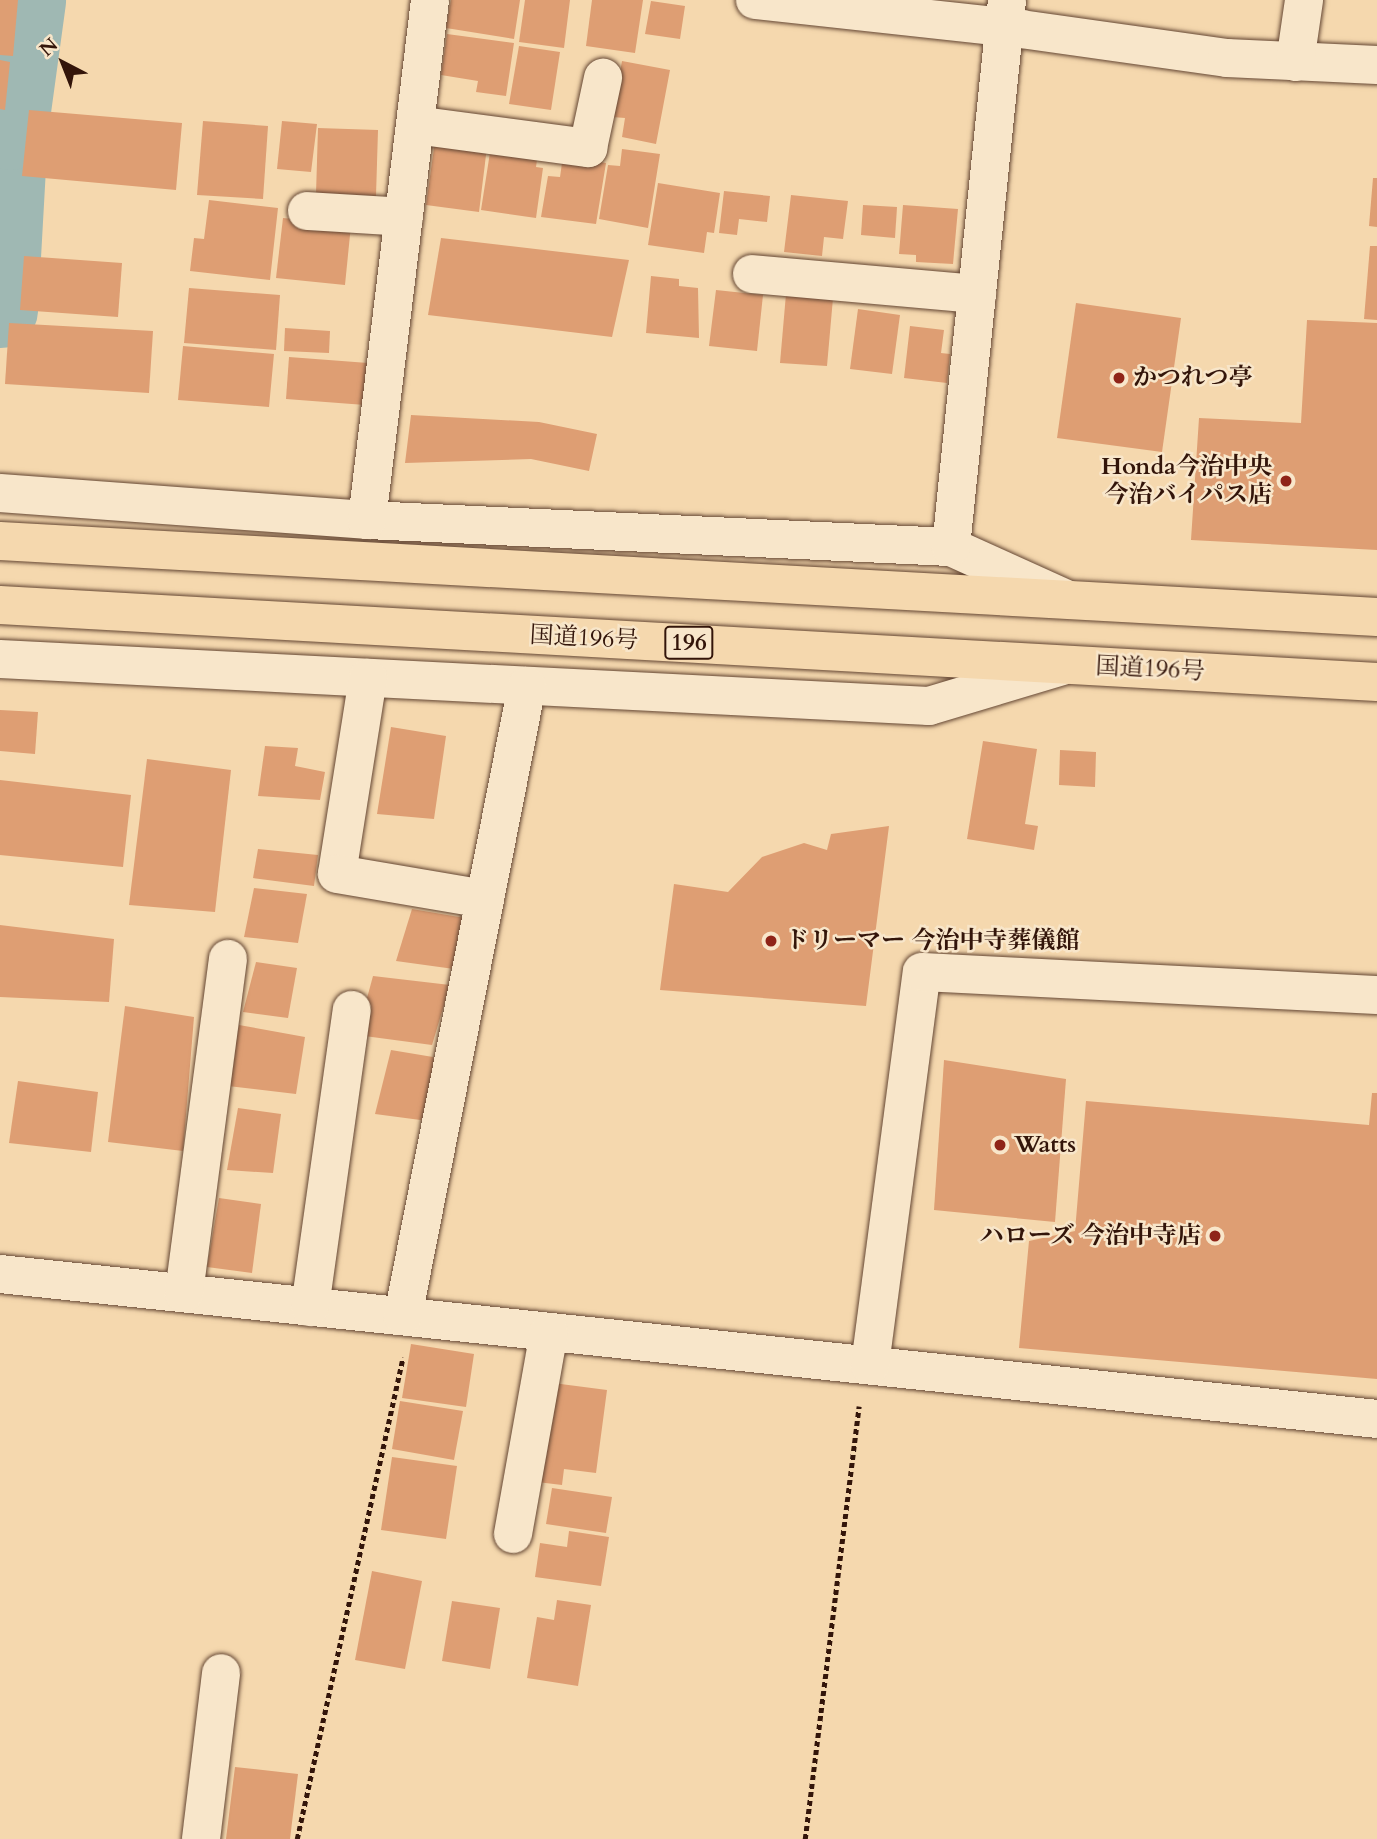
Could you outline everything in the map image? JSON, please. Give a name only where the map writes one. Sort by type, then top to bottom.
[{"type":"highway","points":[[0,541],[1377,617]]},
{"type":"highway","name":"国道196号","points":[[0,606],[1377,682]]},
{"type":"street","points":[[368,520],[430,0]]},
{"type":"street","points":[[755,0],[1006,14],[1227,58],[1377,65]]},
{"type":"street","points":[[1295,62],[1304,0]]},
{"type":"street","points":[[951,547],[1006,14]]},
{"type":"street","points":[[415,125],[588,148],[603,78]]},
{"type":"street","points":[[307,212],[404,217]]},
{"type":"street","points":[[752,274],[977,294]]},
{"type":"street","points":[[0,493],[368,520],[951,547],[1064,598]]},
{"type":"street","points":[[0,659],[929,706],[1067,664]]},
{"type":"street","points":[[368,678],[337,873],[485,899]]},
{"type":"street","points":[[408,1317],[527,686]]},
{"type":"street","points":[[184,1293],[228,959]]},
{"type":"street","points":[[867,1365],[922,972],[1377,995]]},
{"type":"street","points":[[310,1307],[352,1010]]},
{"type":"street","points":[[0,1274],[1377,1419]]},
{"type":"street","points":[[513,1534],[549,1332]]},
{"type":"street","points":[[201,1839],[221,1673]]},
{"type":"path","points":[[297,1839],[408,1317]]},
{"type":"path","points":[[805,1839],[867,1365]]},
{"type":"building","points":[[0,0],[18,0],[13,56],[0,55]]},
{"type":"building","points":[[451,0],[520,0],[514,39],[446,28]]},
{"type":"building","points":[[525,0],[570,0],[564,48],[519,42]]},
{"type":"building","points":[[592,0],[643,0],[635,53],[586,46]]},
{"type":"building","points":[[651,1],[685,6],[680,39],[645,34]]},
{"type":"building","points":[[447,34],[514,43],[506,96],[476,92],[478,81],[441,75]]},
{"type":"building","points":[[519,46],[560,52],[551,110],[509,104]]},
{"type":"building","points":[[0,60],[10,62],[5,110],[0,109]]},
{"type":"building","points":[[622,61],[670,70],[656,144],[622,137],[625,118],[612,117]]},
{"type":"building","points":[[29,110],[182,123],[176,190],[22,176]]},
{"type":"building","points":[[203,121],[268,126],[263,199],[197,195]]},
{"type":"building","points":[[282,121],[317,124],[311,172],[277,169]]},
{"type":"building","points":[[318,128],[378,130],[376,196],[316,194]]},
{"type":"building","points":[[435,141],[487,147],[479,212],[426,205]]},
{"type":"building","points":[[491,146],[538,153],[536,167],[543,168],[536,218],[481,210]]},
{"type":"building","points":[[622,149],[660,154],[648,228],[599,219],[608,165],[620,166]]},
{"type":"building","points":[[563,156],[606,163],[596,224],[541,217],[548,176],[560,177]]},
{"type":"building","points":[[1373,178],[1377,178],[1377,227],[1369,226]]},
{"type":"building","points":[[658,183],[720,193],[714,233],[707,232],[704,253],[648,245]]},
{"type":"building","points":[[724,191],[770,196],[767,222],[739,219],[737,235],[719,233]]},
{"type":"building","points":[[791,195],[848,201],[843,239],[824,237],[822,256],[784,252]]},
{"type":"building","points":[[209,200],[278,208],[270,280],[190,271],[194,238],[204,239]]},
{"type":"building","points":[[863,205],[897,207],[895,238],[861,235]]},
{"type":"building","points":[[903,205],[958,209],[953,264],[916,262],[916,255],[899,254]]},
{"type":"building","points":[[283,218],[351,225],[345,285],[276,278]]},
{"type":"building","points":[[441,238],[629,260],[612,337],[428,315]]},
{"type":"building","points":[[1370,246],[1377,246],[1377,320],[1364,319]]},
{"type":"building","points":[[24,256],[122,263],[118,317],[20,310]]},
{"type":"building","points":[[651,276],[679,279],[679,286],[698,288],[699,338],[646,333]]},
{"type":"building","points":[[189,288],[280,295],[276,350],[184,343]]},
{"type":"building","points":[[716,290],[763,295],[757,351],[709,346]]},
{"type":"building","points":[[786,294],[833,298],[827,366],[780,363]]},
{"type":"building","name":"かつれつ亭","points":[[1076,303],[1181,318],[1162,452],[1057,438]]},
{"type":"building","points":[[858,309],[900,315],[892,374],[850,369]]},
{"type":"building","name":"Honda今治中央 今治バイパス店","points":[[1307,320],[1377,323],[1377,550],[1191,540],[1199,418],[1301,423]]},
{"type":"building","points":[[9,323],[153,331],[149,393],[5,384]]},
{"type":"building","points":[[910,326],[944,330],[941,353],[950,354],[947,383],[904,378]]},
{"type":"building","points":[[285,328],[330,331],[329,353],[284,351]]},
{"type":"building","points":[[183,346],[274,354],[269,407],[178,400]]},
{"type":"building","points":[[289,357],[368,363],[365,405],[286,399]]},
{"type":"building","points":[[411,415],[539,422],[597,434],[589,471],[531,459],[405,463]]},
{"type":"building","points":[[0,710],[38,712],[35,754],[0,751]]},
{"type":"building","points":[[391,727],[446,736],[434,819],[377,814]]},
{"type":"building","points":[[983,741],[1037,749],[1025,824],[1038,826],[1034,850],[967,839]]},
{"type":"building","points":[[265,746],[298,748],[295,766],[325,772],[320,800],[258,796]]},
{"type":"building","points":[[1060,750],[1096,752],[1095,787],[1059,785]]},
{"type":"building","points":[[147,759],[231,770],[215,912],[129,905]]},
{"type":"building","points":[[0,780],[131,795],[123,867],[0,855]]},
{"type":"building","name":"ドリーマー 今治中寺葬儀館","points":[[889,826],[866,1006],[660,990],[674,884],[728,892],[762,857],[804,843],[827,850],[831,834]]},
{"type":"building","points":[[258,849],[318,855],[314,886],[253,878]]},
{"type":"building","points":[[254,888],[307,894],[298,943],[244,937]]},
{"type":"building","points":[[412,909],[465,918],[454,969],[396,961]]},
{"type":"building","points":[[0,925],[114,939],[109,1002],[0,997]]},
{"type":"building","points":[[256,962],[297,968],[288,1018],[243,1012]]},
{"type":"building","points":[[373,976],[450,985],[432,1045],[357,1035]]},
{"type":"building","points":[[125,1006],[194,1017],[183,1151],[108,1142]]},
{"type":"building","points":[[239,1025],[305,1037],[296,1094],[228,1086]]},
{"type":"building","points":[[391,1050],[439,1058],[428,1121],[375,1114]]},
{"type":"building","name":"Watts","points":[[944,1060],[1066,1079],[1055,1222],[934,1210]]},
{"type":"building","points":[[18,1081],[98,1092],[91,1152],[9,1143]]},
{"type":"building","name":"ハローズ 今治中寺店","points":[[1372,1093],[1377,1093],[1377,1379],[1019,1348],[1029,1241],[1075,1231],[1086,1101],[1369,1125]]},
{"type":"building","points":[[238,1108],[281,1114],[273,1173],[227,1170]]},
{"type":"building","points":[[219,1198],[261,1204],[252,1273],[207,1267]]},
{"type":"building","points":[[411,1344],[474,1354],[466,1407],[402,1398]]},
{"type":"building","points":[[553,1383],[607,1390],[596,1473],[564,1469],[562,1485],[529,1481]]},
{"type":"building","points":[[400,1401],[463,1411],[454,1460],[392,1449]]},
{"type":"building","points":[[392,1457],[457,1466],[446,1539],[381,1530]]},
{"type":"building","points":[[552,1488],[612,1497],[606,1533],[546,1524]]},
{"type":"building","points":[[569,1531],[609,1537],[601,1586],[535,1577],[540,1543],[567,1547]]},
{"type":"building","points":[[372,1571],[422,1581],[405,1669],[355,1660]]},
{"type":"building","points":[[557,1600],[591,1605],[578,1686],[527,1678],[537,1617],[554,1620]]},
{"type":"building","points":[[452,1601],[500,1608],[490,1669],[442,1661]]},
{"type":"building","points":[[235,1767],[298,1774],[290,1839],[226,1839]]},
{"type":"waterway","points":[[0,310],[10,132],[28,0]]},
{"type":"place","name":"かつれつ亭","points":[[1119,378]]},
{"type":"place","name":"Honda今治中央 今治バイパス店","points":[[1286,481]]},
{"type":"place","name":"ドリーマー 今治中寺葬儀館","points":[[771,941]]},
{"type":"place","name":"Watts","points":[[1000,1145]]},
{"type":"place","name":"ハローズ 今治中寺店","points":[[1215,1236]]}]
